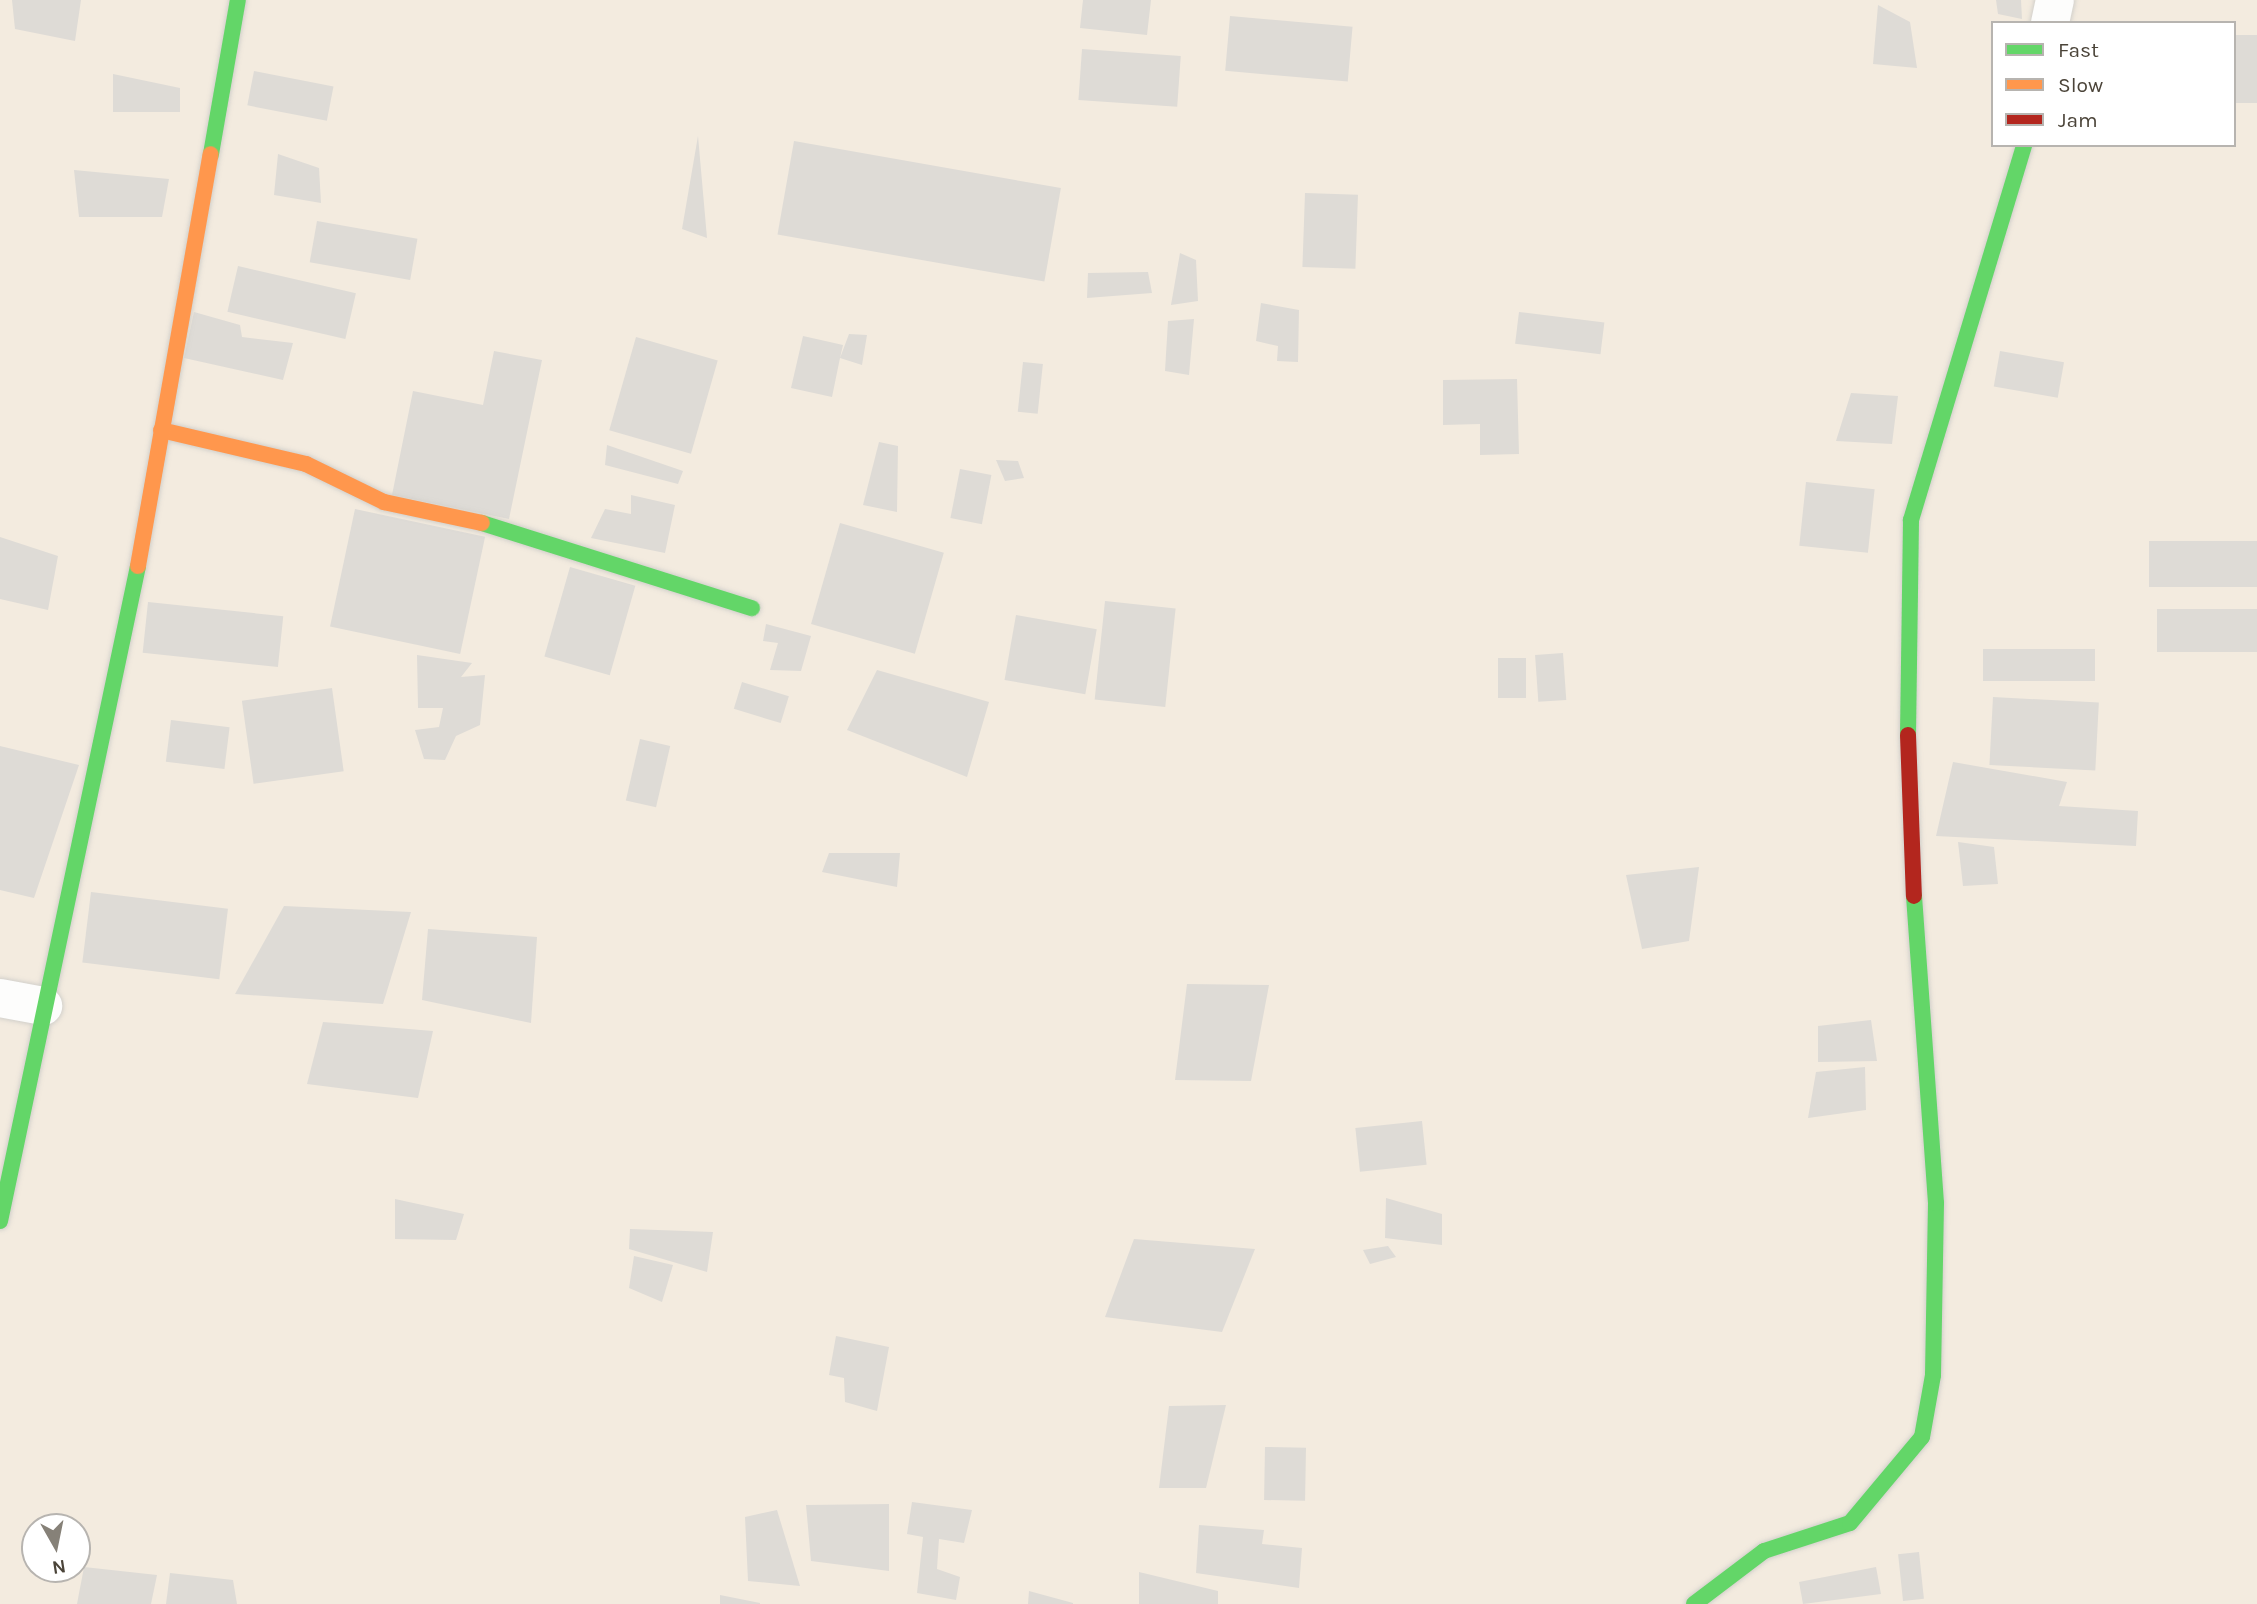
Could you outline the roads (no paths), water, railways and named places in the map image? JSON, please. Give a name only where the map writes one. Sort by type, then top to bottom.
[{"type":"street","points":[[0,1221],[43,1006],[140,559],[238,0]]},
{"type":"street","points":[[2050,21],[2055,0]]},
{"type":"street","points":[[1694,1604],[1764,1551],[1850,1523],[1922,1437],[1933,1375],[1936,1203],[1920,1043],[1907,720],[1911,520],[2023,147]]},
{"type":"street","points":[[161,430],[306,464],[384,502],[490,525],[752,608]]},
{"type":"street","points":[[0,998],[43,1006]]}]
